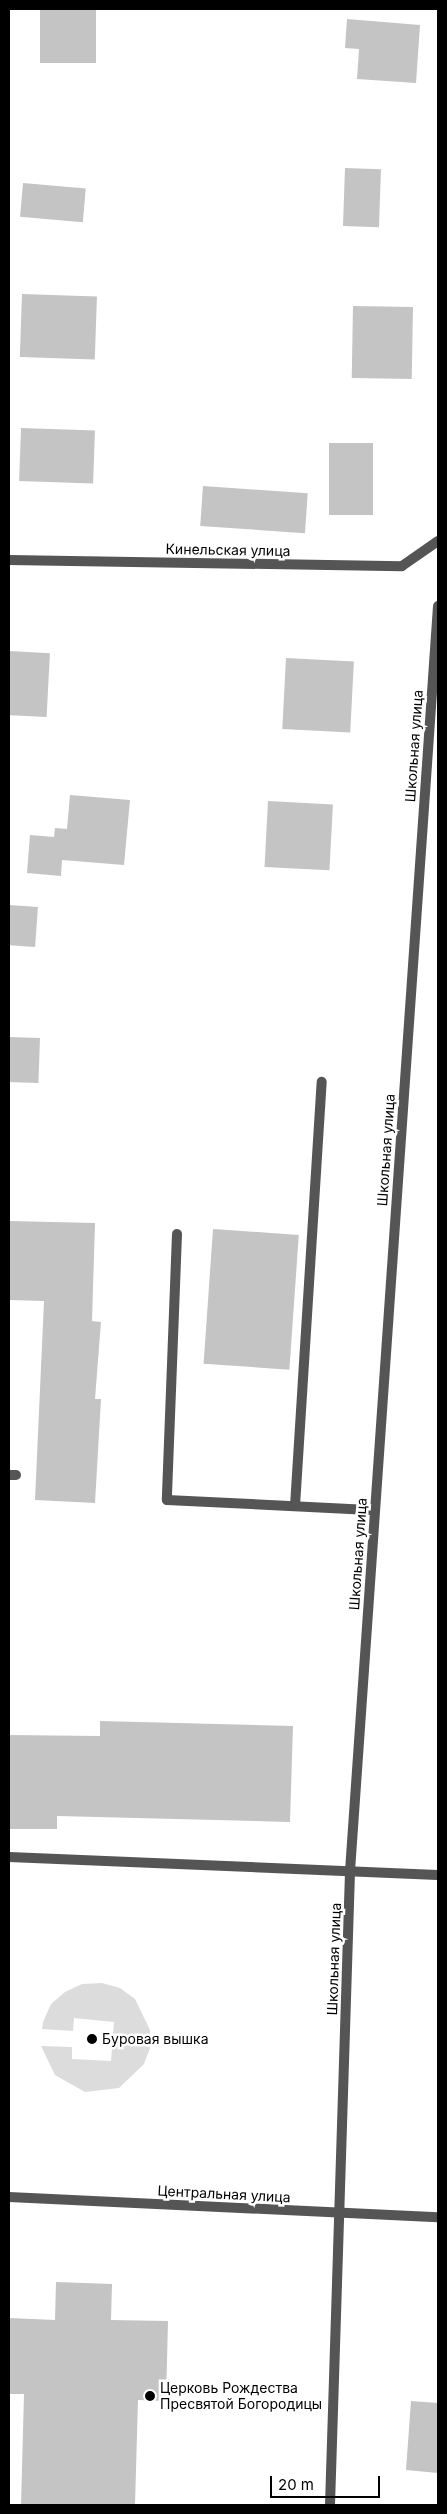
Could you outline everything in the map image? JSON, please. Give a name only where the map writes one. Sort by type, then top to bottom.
[{"type":"street","name":"Кинельская улица","points":[[9,560],[402,566],[438,541]]},
{"type":"street","name":"Школьная улица","points":[[330,2505],[350,1871],[375,1510],[433,741],[438,606]]},
{"type":"street","points":[[295,1506],[322,1082]]},
{"type":"street","points":[[177,1234],[166,1500],[375,1510]]},
{"type":"street","points":[[9,1856],[438,1875]]},
{"type":"street","name":"Центральная улица","points":[[9,2197],[438,2217]]},
{"type":"shaded area","points":[[102,1983],[120,1988],[135,1999],[150,2030],[150,2048],[144,2064],[119,2088],[85,2092],[55,2075],[41,2046],[72,2047],[72,2059],[111,2061],[114,2022],[74,2018],[73,2031],[42,2029],[43,2022],[51,2004],[65,1992],[82,1984]]},
{"type":"building","points":[[40,9],[96,9],[96,63],[40,63]]},
{"type":"building","points":[[347,19],[420,25],[416,83],[357,79],[359,49],[345,48]]},
{"type":"building","points":[[345,168],[381,169],[379,227],[343,226]]},
{"type":"building","points":[[23,183],[86,188],[83,222],[20,217]]},
{"type":"building","points":[[22,294],[97,297],[95,360],[20,357]]},
{"type":"building","points":[[353,306],[413,307],[412,379],[352,378]]},
{"type":"building","points":[[21,428],[95,431],[93,484],[19,481]]},
{"type":"building","points":[[329,443],[373,443],[373,515],[329,515]]},
{"type":"building","points":[[203,486],[308,493],[305,533],[200,526]]},
{"type":"building","points":[[9,651],[50,653],[47,717],[9,715]]},
{"type":"building","points":[[286,658],[354,662],[350,732],[282,729]]},
{"type":"building","points":[[70,795],[130,800],[124,865],[62,860],[61,876],[27,873],[30,835],[54,837],[55,828],[67,829]]},
{"type":"building","points":[[268,801],[333,804],[329,870],[265,867]]},
{"type":"building","points":[[9,905],[38,907],[35,947],[9,945]]},
{"type":"building","points":[[9,1037],[40,1038],[38,1083],[9,1082]]},
{"type":"building","points":[[9,1221],[95,1223],[92,1321],[101,1322],[95,1399],[101,1399],[95,1503],[35,1500],[44,1301],[9,1300]]},
{"type":"building","points":[[213,1229],[299,1235],[289,1370],[204,1364]]},
{"type":"building","points":[[100,1721],[293,1726],[290,1822],[57,1816],[57,1829],[9,1829],[9,1735],[100,1736]]},
{"type":"building","points":[[56,2282],[112,2284],[111,2320],[168,2321],[166,2401],[138,2400],[135,2505],[21,2504],[24,2394],[9,2394],[9,2318],[55,2320]]},
{"type":"building","points":[[411,2401],[438,2403],[438,2473],[406,2470]]},
{"type":"place","name":"Буровая вышка","points":[[92,2039]]},
{"type":"place","name":"Церковь Рождества Пресвятой Богородицы","points":[[150,2396]]}]
